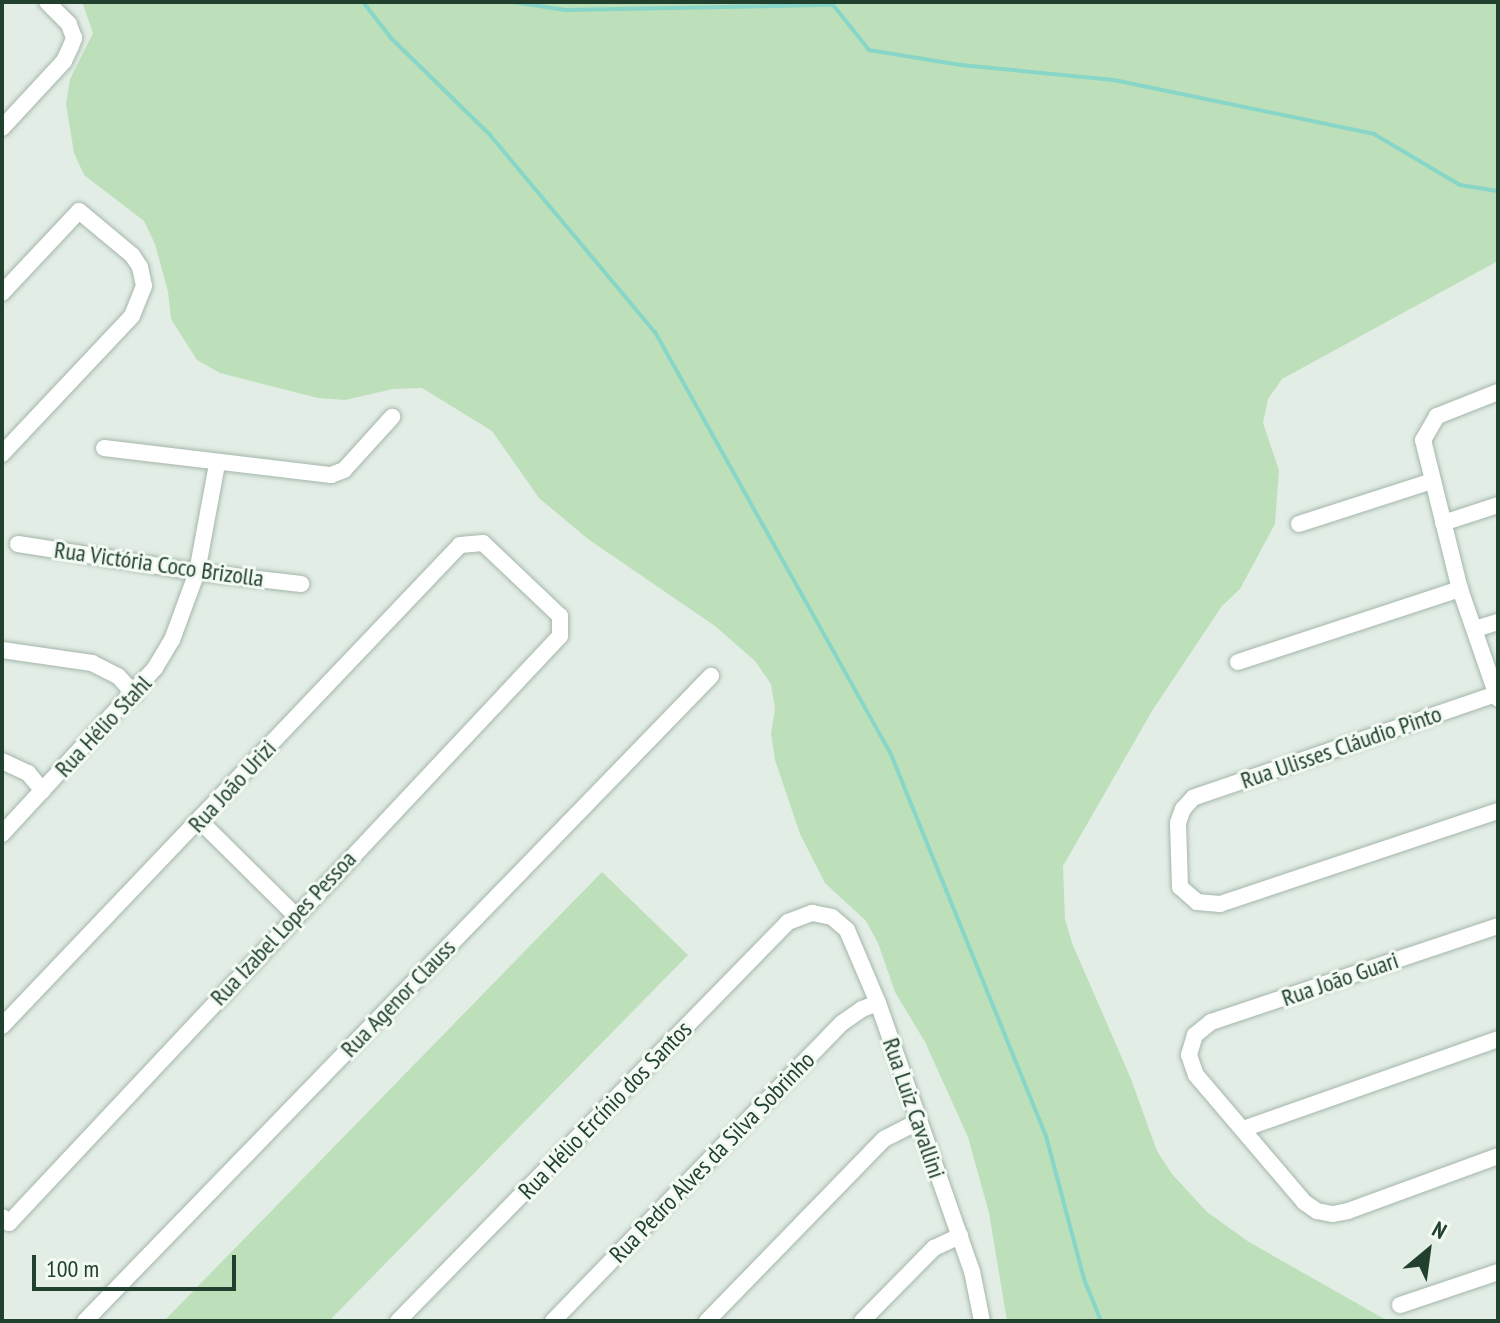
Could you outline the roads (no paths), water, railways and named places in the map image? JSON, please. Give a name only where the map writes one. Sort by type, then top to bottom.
[{"type":"street","points":[[2,128],[64,61],[74,38],[65,18],[47,2]]},
{"type":"street","points":[[2,293],[79,211],[132,255],[140,267],[144,286],[132,316],[2,454]]},
{"type":"street","points":[[1497,696],[1460,589],[1424,454],[1423,440],[1428,427],[1449,410],[1498,392]]},
{"type":"street","points":[[104,448],[217,464],[331,475],[344,470],[392,417]]},
{"type":"street","name":"Rua Hélio Stahl","points":[[2,834],[135,695],[172,640],[197,572],[217,464]]},
{"type":"street","points":[[1299,524],[1432,481]]},
{"type":"street","points":[[1443,523],[1498,505]]},
{"type":"street","name":"Rua Izabel Lopes Pessoa","points":[[6,1220],[560,636],[560,616],[483,543],[460,545]]},
{"type":"street","name":"Rua Victória Coco Brizolla","points":[[18,544],[197,572],[301,584]]},
{"type":"street","name":"Rua João Urizi","points":[[2,1026],[460,545]]},
{"type":"street","points":[[1238,662],[1460,589]]},
{"type":"street","points":[[1475,629],[1498,622]]},
{"type":"street","points":[[2,650],[92,663],[118,676],[135,695]]},
{"type":"street","name":"Rua Agenor Clauss","points":[[85,1321],[711,676]]},
{"type":"street","name":"Rua Ulisses Cláudio Pinto","points":[[1497,696],[1199,795],[1187,803],[1178,823],[1180,887],[1197,902],[1220,904],[1498,811]]},
{"type":"street","points":[[2,761],[28,773],[43,791]]},
{"type":"street","points":[[199,820],[295,915]]},
{"type":"street","name":"Rua Hélio Ercínio dos Santos","points":[[398,1321],[788,922],[806,913],[819,913]]},
{"type":"street","name":"Rua Luiz Cavallini","points":[[819,913],[837,920],[847,930],[878,1003],[972,1271],[982,1321]]},
{"type":"street","name":"Rua João Guari","points":[[1243,1129],[1191,1066],[1190,1045],[1195,1035],[1211,1022],[1498,926]]},
{"type":"street","name":"Rua Pedro Alves da Silva Sobrinho","points":[[553,1321],[842,1023],[862,1009],[878,1003]]},
{"type":"street","points":[[1498,1039],[1243,1129],[1304,1202],[1325,1213],[1348,1211],[1498,1156]]},
{"type":"street","points":[[707,1321],[884,1139],[918,1122]]},
{"type":"street","points":[[862,1321],[934,1248],[960,1236]]},
{"type":"street","points":[[1400,1305],[1498,1272]]},
{"type":"waterway","points":[[363,2],[391,38],[490,135],[655,332],[890,752],[1046,1136],[1084,1279],[1101,1321]]},
{"type":"waterway","points":[[513,2],[565,10],[833,5],[869,50],[961,65],[1114,80],[1374,134],[1460,185],[1498,191]]}]
